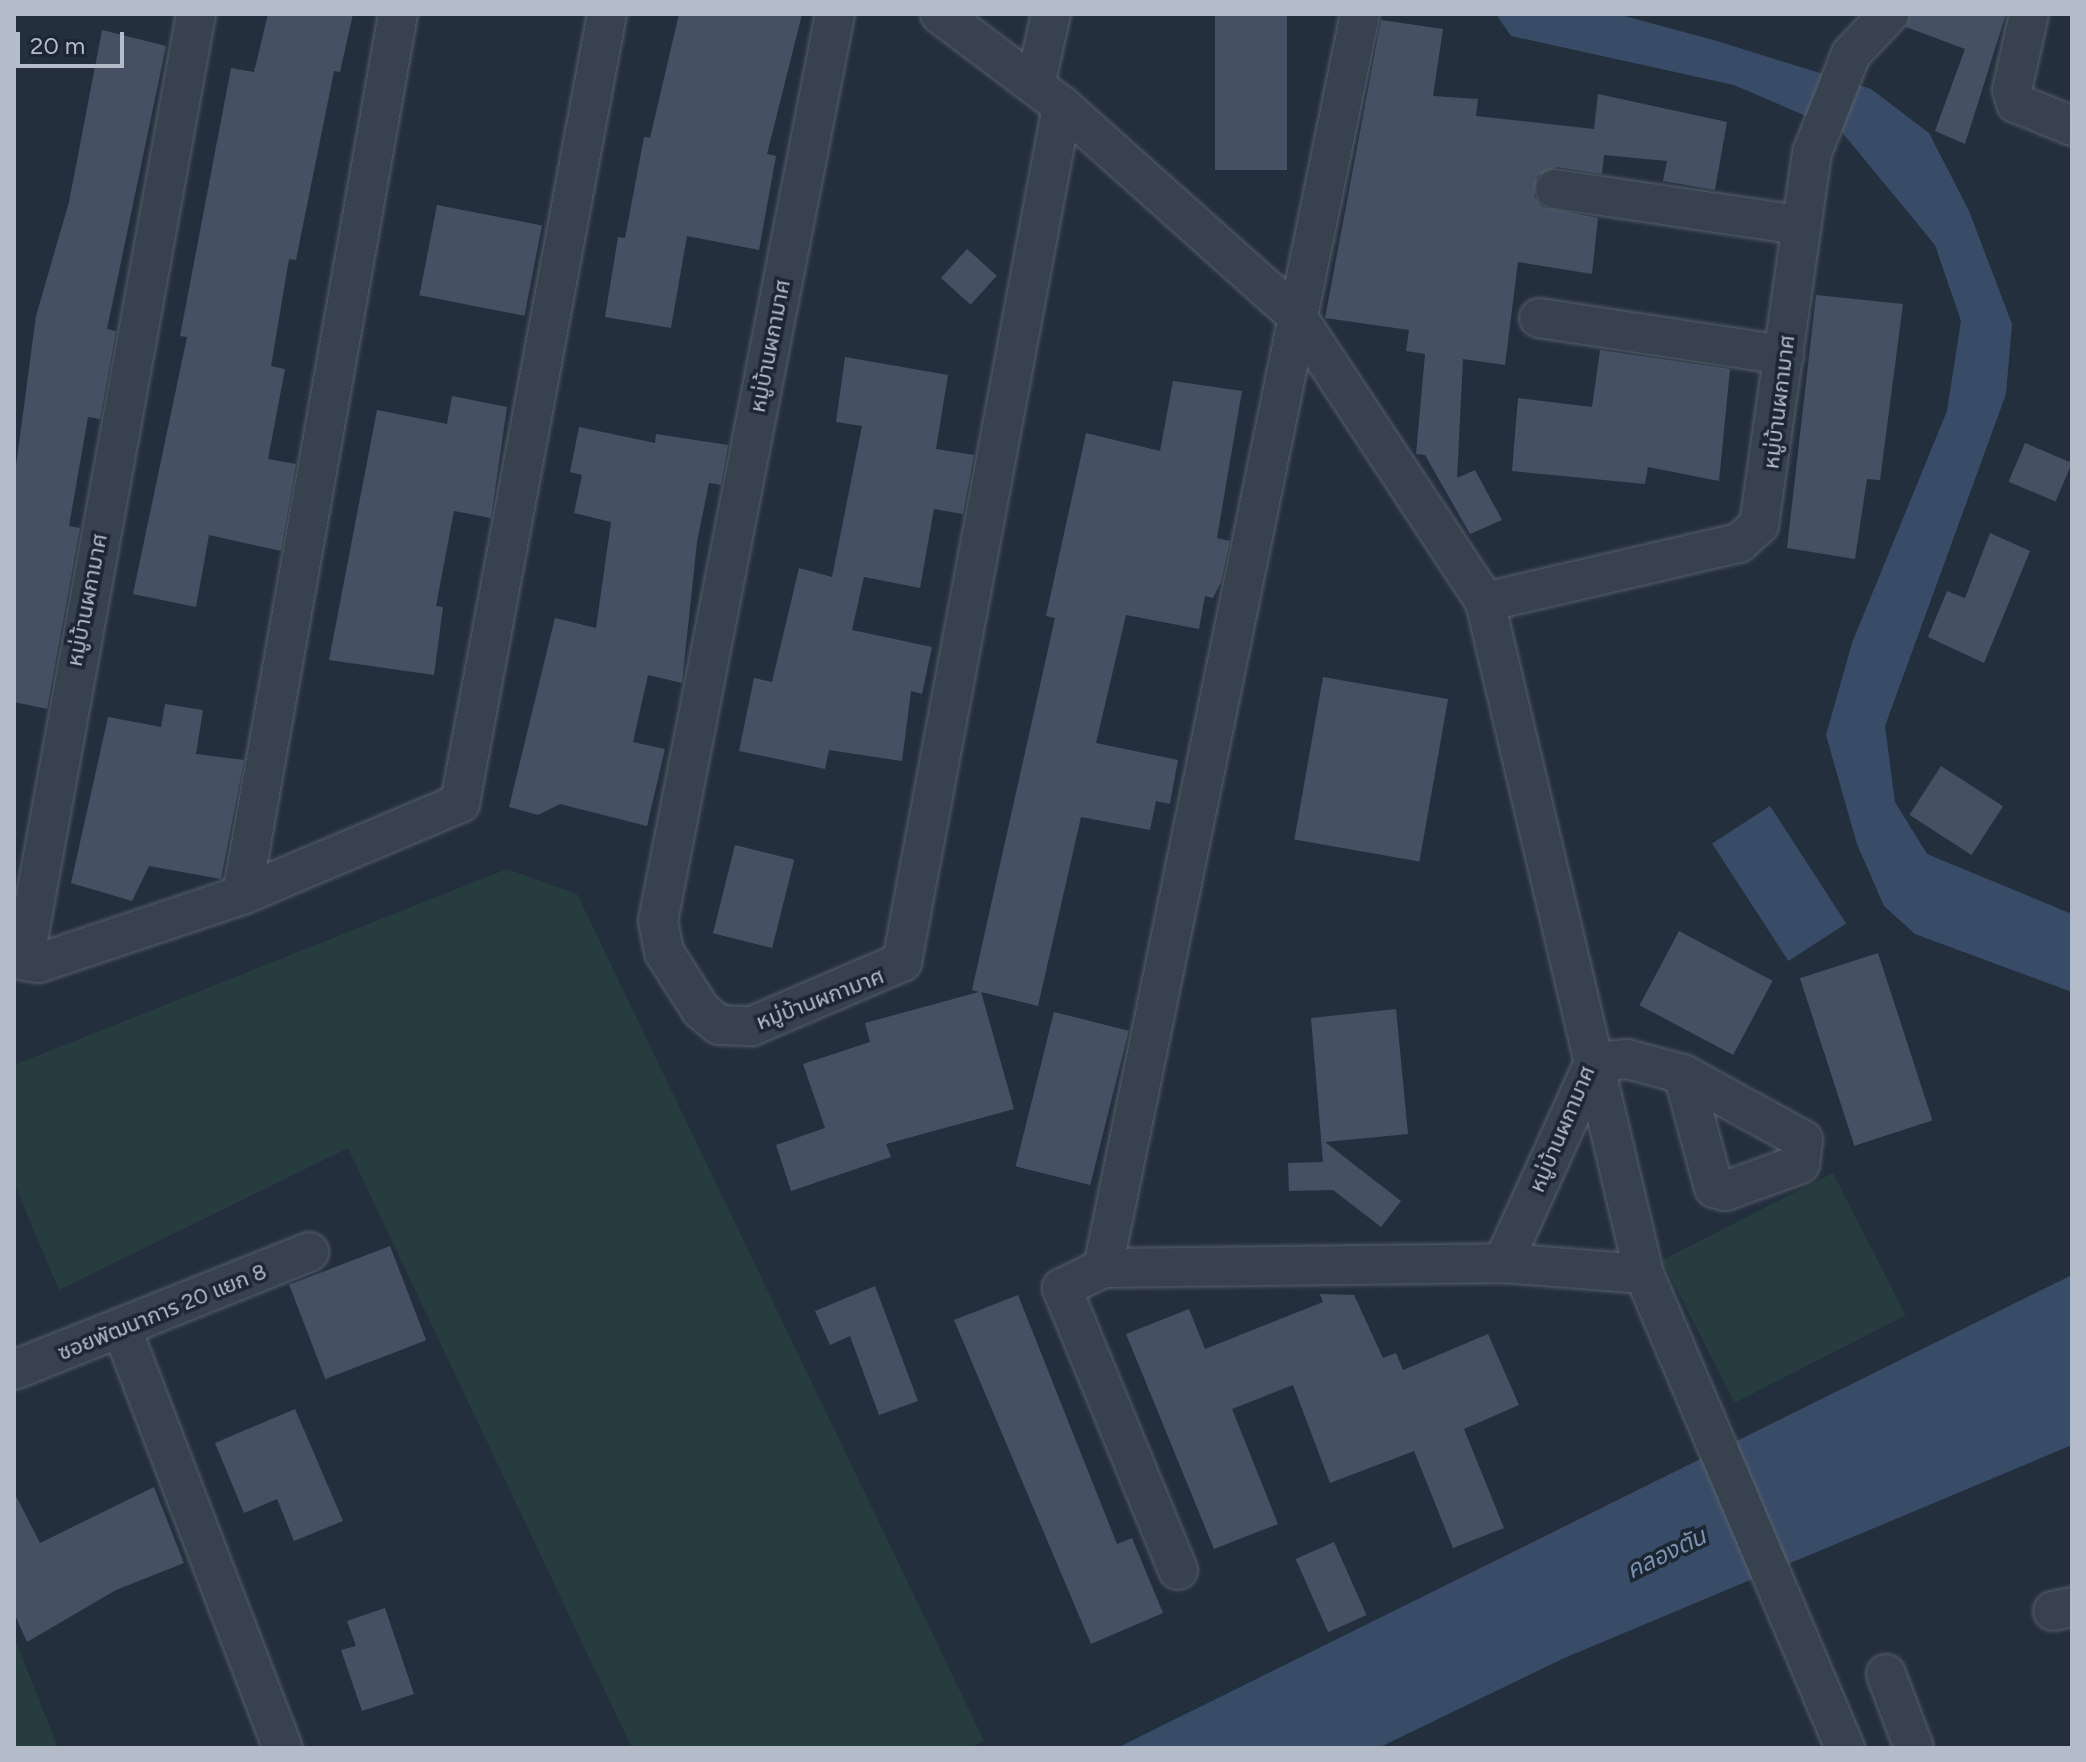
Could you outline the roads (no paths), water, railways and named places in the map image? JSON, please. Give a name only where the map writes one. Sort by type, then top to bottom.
[{"type":"street","name":"หมู่บ้านผกามาศ","points":[[196,14],[24,961],[39,963],[242,895],[460,803],[607,14]]},
{"type":"street","points":[[242,895],[398,14]]},
{"type":"street","name":"หมู่บ้านผกามาศ","points":[[835,14],[658,921],[664,952],[701,1010],[719,1025],[752,1026],[902,962],[1049,96]]},
{"type":"street","name":"หมู่บ้านผกามาศ","points":[[940,14],[1049,96],[1296,315],[1485,602],[1594,1062],[1503,1263]]},
{"type":"street","points":[[1049,96],[1051,14]]},
{"type":"street","points":[[1103,1268],[1360,14]]},
{"type":"street","name":"หมู่บ้านผกามาศ","points":[[1485,602],[1746,539],[1766,514],[1799,225],[1812,153],[1851,54],[1889,14]]},
{"type":"street","points":[[2029,14],[2012,90],[2016,103],[2072,126]]},
{"type":"street","points":[[1555,189],[1799,225]]},
{"type":"street","points":[[1539,318],[1784,355]]},
{"type":"street","points":[[1683,1074],[1627,1059],[1594,1062],[1644,1274],[1845,1748]]},
{"type":"street","name":"ซอยพัฒนาการ 20 แยก 8","points":[[14,1370],[123,1332],[309,1252]]},
{"type":"street","points":[[1178,1570],[1060,1298],[1068,1282],[1103,1268],[1503,1263],[1644,1274]]},
{"type":"street","points":[[123,1332],[283,1748]]},
{"type":"street","points":[[1886,1674],[1914,1748]]},
{"type":"water","points":[[1496,14],[1617,14],[1717,41],[1871,89],[1929,133],[1969,211],[2012,324],[2006,394],[1885,726],[1895,802],[1927,854],[2072,914],[2072,992],[1915,934],[1884,906],[1857,844],[1826,735],[1852,643],[1947,411],[1961,321],[1935,245],[1841,131],[1734,85],[1511,36]]},
{"type":"water","points":[[1770,806],[1846,923],[1788,961],[1712,844]]},
{"type":"water","name":"คลองตัน","points":[[2072,1275],[2072,1445],[1562,1659],[1378,1748],[1117,1748]]}]
